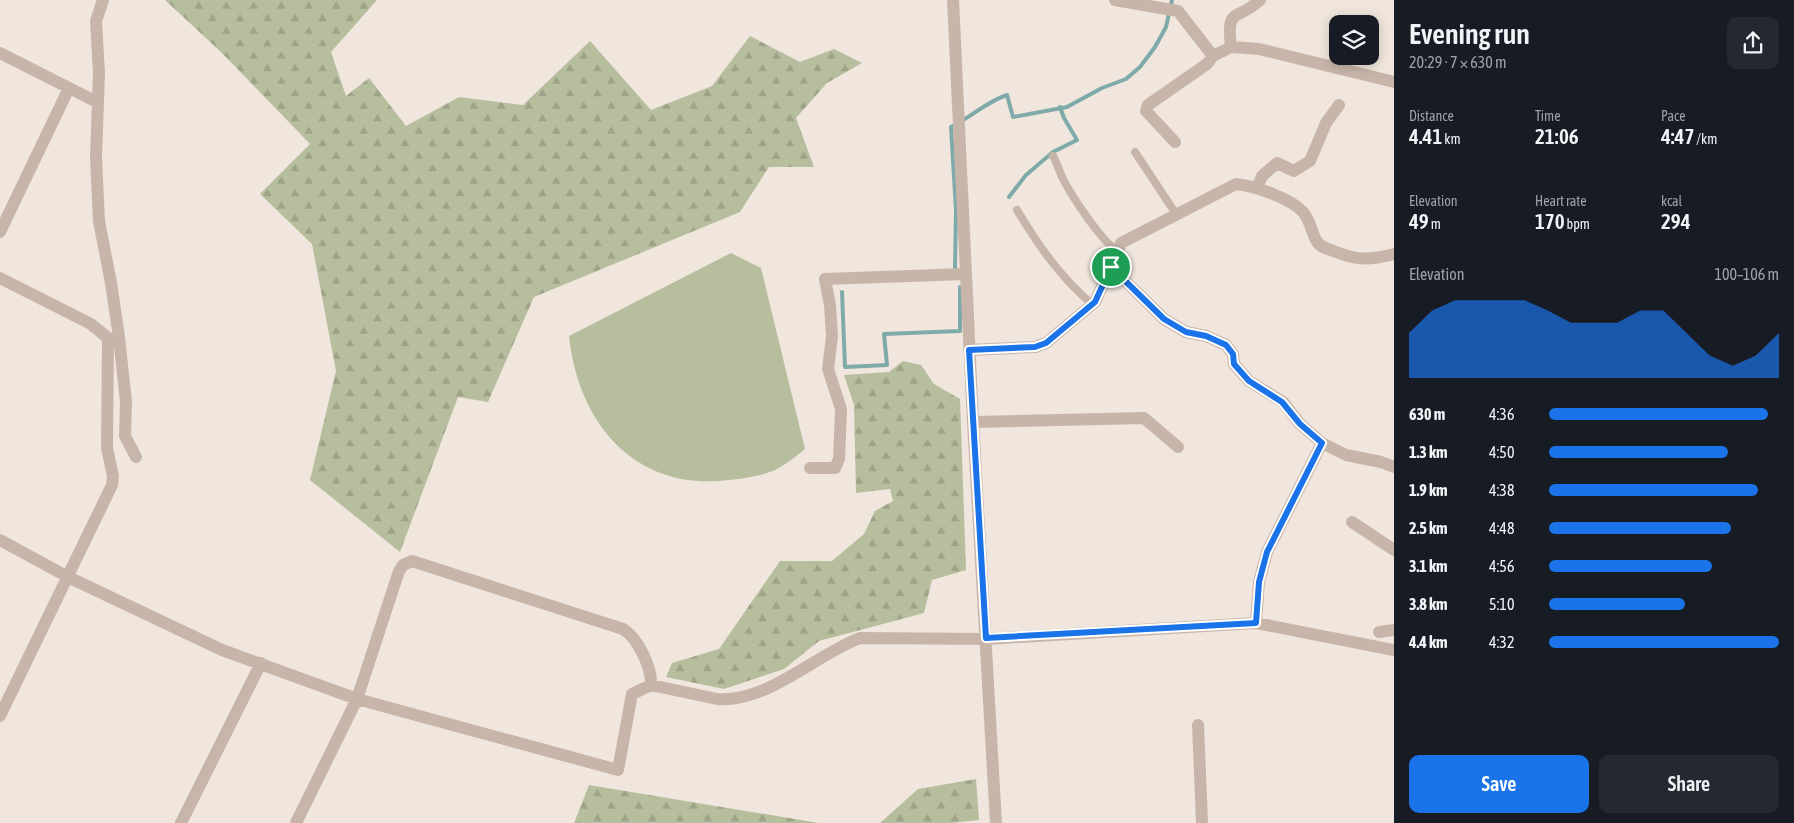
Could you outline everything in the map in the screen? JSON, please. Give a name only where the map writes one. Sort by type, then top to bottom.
[{"type":"street","points":[[103,0],[96,22],[99,73],[96,157],[99,221],[119,337],[126,402],[125,436],[136,457]]},
{"type":"street","points":[[953,0],[969,350],[996,823]]},
{"type":"street","points":[[1115,0],[1178,11],[1213,56]]},
{"type":"street","points":[[1231,47],[1230,20],[1260,0]]},
{"type":"street","points":[[1175,142],[1150,117],[1146,111],[1148,105],[1207,64],[1213,56],[1231,47],[1259,49],[1394,82]]},
{"type":"street","points":[[0,54],[97,102]]},
{"type":"street","points":[[0,232],[70,88]]},
{"type":"street","points":[[1257,188],[1262,176],[1277,163],[1294,171],[1310,161],[1326,123],[1339,105]]},
{"type":"street","points":[[969,350],[1035,347],[1046,343],[1092,304],[1102,290],[1121,243],[1236,184],[1257,188],[1303,211],[1320,246],[1355,259],[1377,259],[1394,254]]},
{"type":"street","points":[[1111,267],[1164,319],[1186,332],[1206,336],[1226,345],[1233,354],[1234,364],[1249,381],[1282,402],[1300,424],[1322,443],[1346,455],[1381,462],[1394,467]]},
{"type":"street","points":[[810,468],[835,468],[839,458],[841,409],[828,369],[832,336],[830,305],[825,279],[966,274]]},
{"type":"street","points":[[0,278],[91,324],[108,338],[107,448],[113,476],[112,485],[0,716]]},
{"type":"street","points":[[973,422],[1144,418],[1178,447]]},
{"type":"street","points":[[1256,623],[1259,582],[1267,552],[1322,443]]},
{"type":"street","points":[[1352,522],[1394,550]]},
{"type":"street","points":[[0,540],[68,577],[222,650],[356,699],[618,770],[632,694],[651,685],[727,700],[748,696],[786,678],[841,645],[860,638],[986,638],[1256,623],[1394,650]]},
{"type":"street","points":[[296,823],[356,699],[399,571],[403,565],[412,561],[623,629],[635,639],[651,676],[651,685]]},
{"type":"street","points":[[1379,632],[1394,630]]},
{"type":"street","points":[[181,823],[261,663]]},
{"type":"street","points":[[1198,725],[1202,823]]},
{"type":"lane","points":[[1135,152],[1176,214]]},
{"type":"lane","points":[[1052,156],[1089,220],[1112,248],[1118,250]]},
{"type":"lane","points":[[1017,210],[1034,239],[1061,275],[1092,304]]},
{"type":"green space","points":[[165,0],[377,0],[331,52],[346,96],[369,78],[406,126],[459,97],[523,105],[590,41],[651,110],[712,86],[750,36],[800,62],[834,49],[862,63],[827,83],[796,118],[814,167],[769,167],[740,212],[534,297],[488,402],[458,397],[400,552],[310,480],[336,371],[312,244],[260,194],[310,144],[222,53]]},
{"type":"green space","points":[[731,253],[761,268],[805,449],[777,469],[754,476],[729,480],[696,481],[666,475],[639,463],[617,445],[599,423],[585,397],[575,368],[569,336]]},
{"type":"green space","points":[[903,361],[921,365],[934,384],[960,399],[966,570],[932,580],[924,613],[819,641],[784,669],[724,689],[666,677],[672,663],[719,649],[780,561],[832,561],[864,534],[875,511],[893,501],[890,489],[856,493],[854,405],[844,375],[889,372]]},
{"type":"green space","points":[[976,779],[979,820],[952,823],[880,823],[918,789]]},
{"type":"green space","points":[[589,785],[819,823],[574,823]]},
{"type":"waterway","points":[[955,268],[956,210],[951,127],[1007,95],[1013,117],[1067,107],[1102,88],[1126,79],[1140,67],[1155,47],[1166,27],[1172,0]]},
{"type":"waterway","points":[[1009,197],[1026,175],[1053,152],[1077,140],[1060,107]]},
{"type":"waterway","points":[[842,292],[845,367],[887,365],[884,334],[960,331],[960,287]]},
{"type":"route","points":[[1111,267],[1164,319],[1186,332],[1206,336],[1226,345],[1231,350],[1234,364],[1241,373],[1258,388],[1282,402],[1300,424],[1322,443],[1267,552],[1259,582],[1256,623],[986,638],[969,350],[1035,347],[1046,343],[1095,302],[1111,267]]}]
